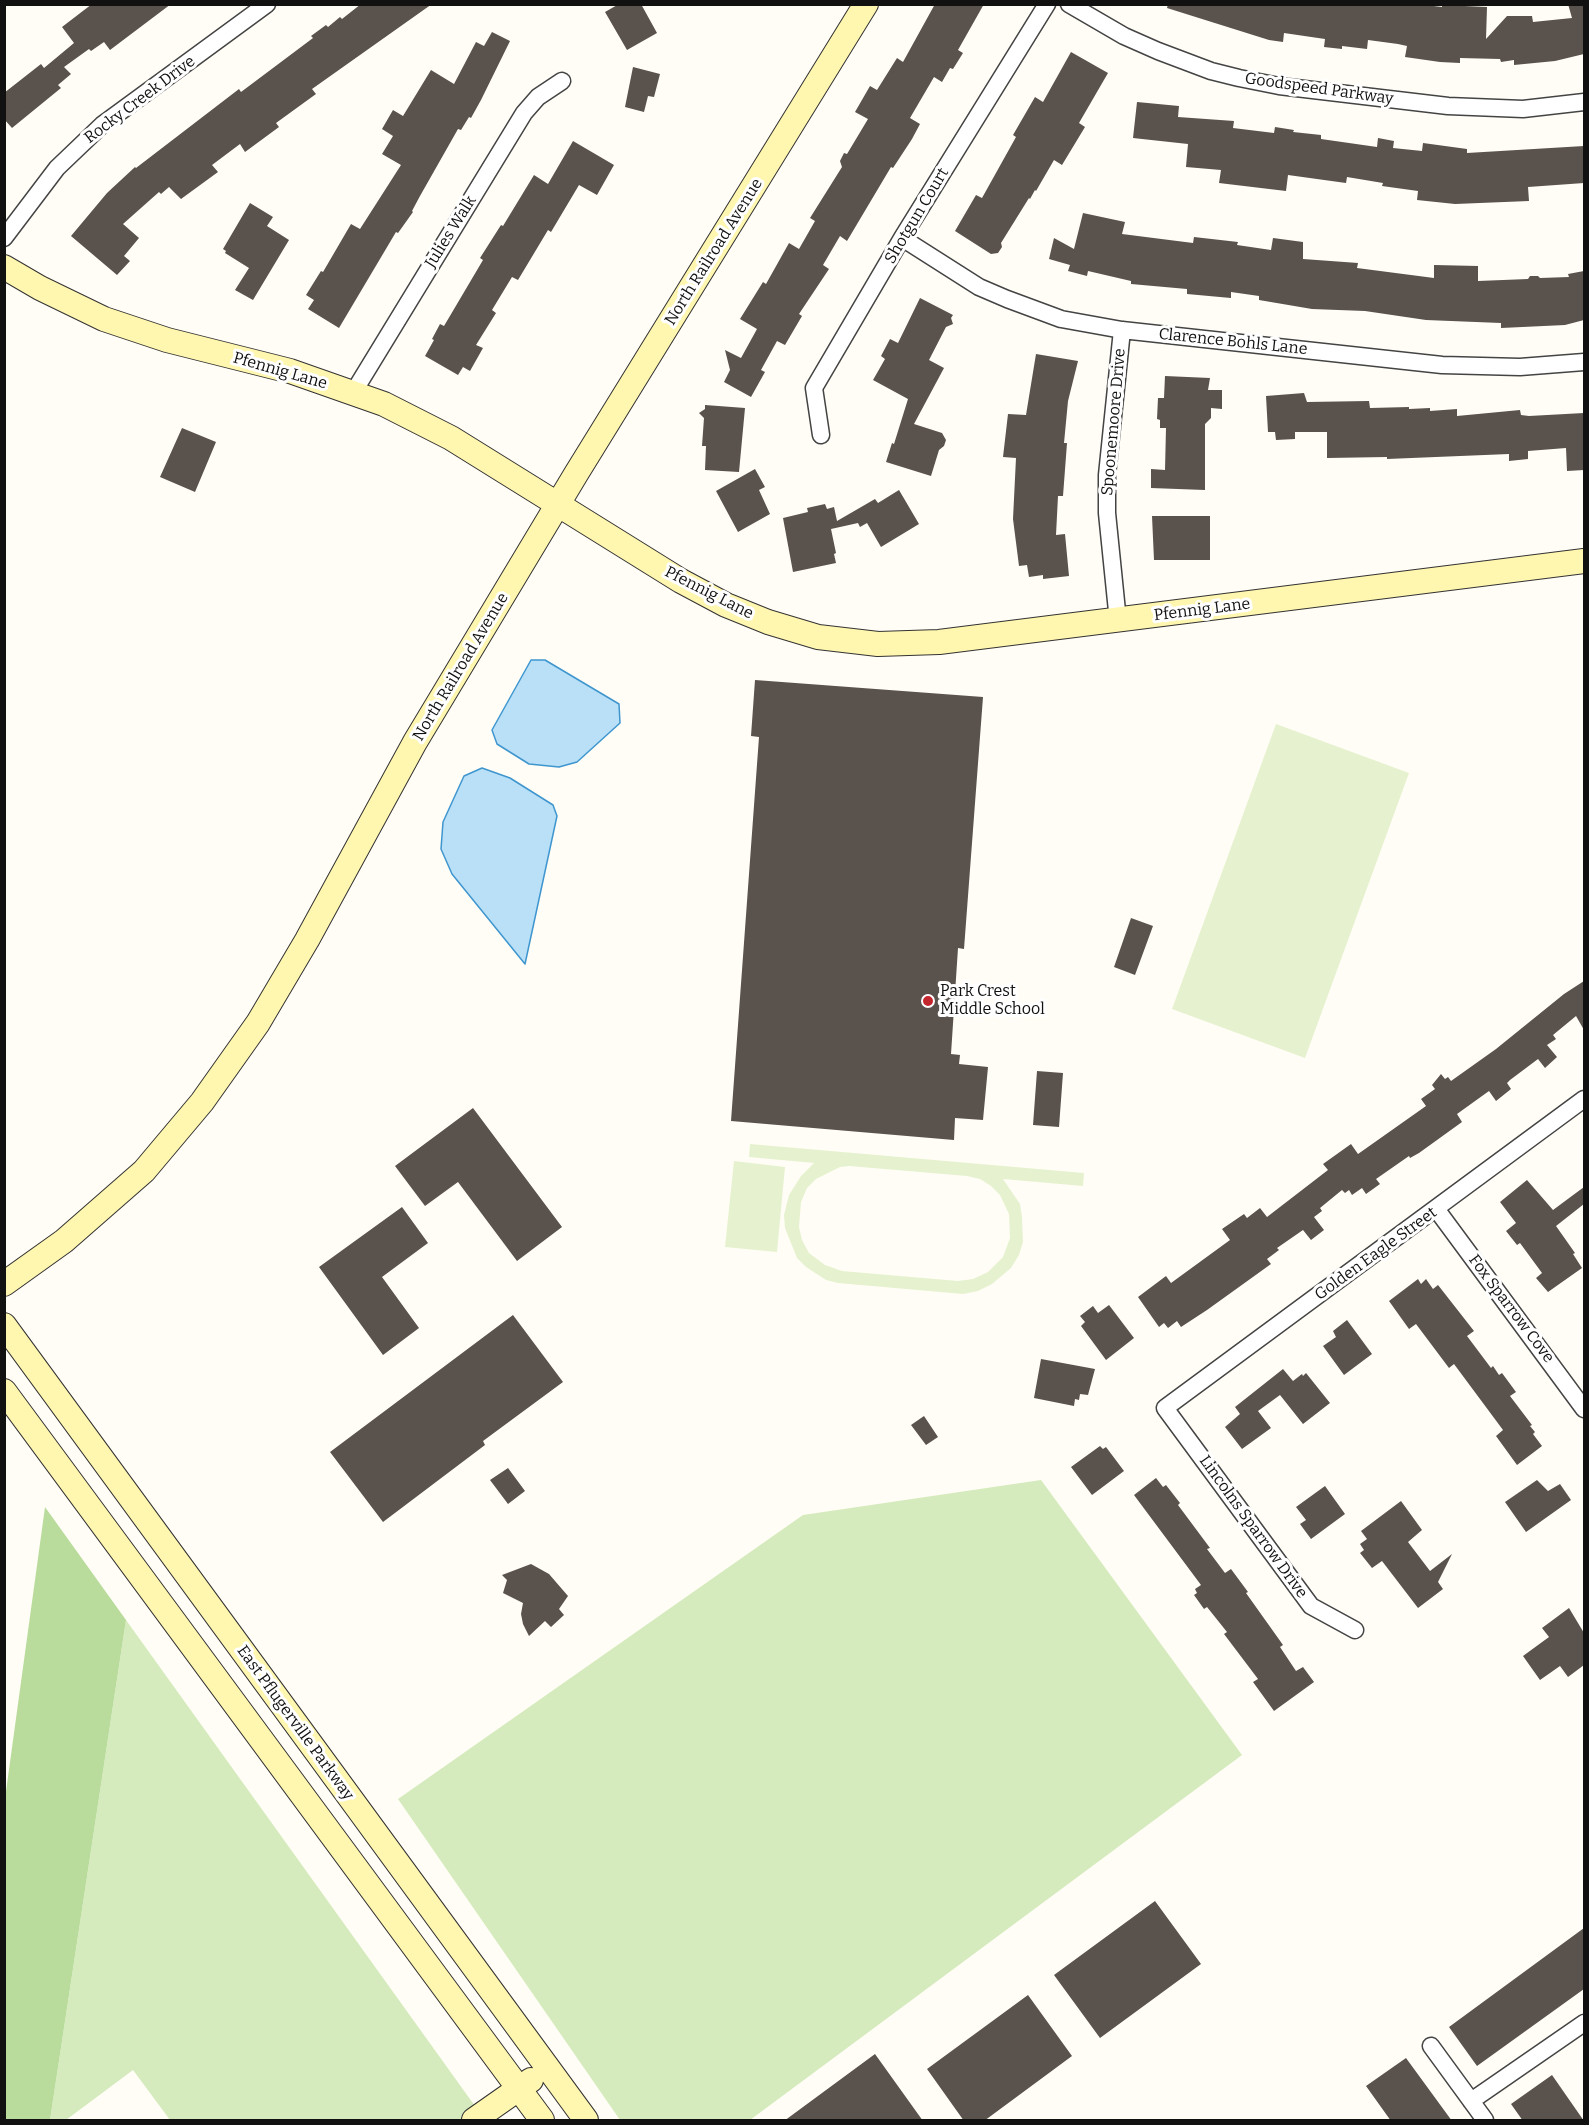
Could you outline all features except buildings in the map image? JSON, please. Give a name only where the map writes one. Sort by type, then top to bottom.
[{"type":"street","name":"Rocky Creek Drive","points":[[4,238],[57,168],[102,125],[267,4]]},
{"type":"street","name":"North Railroad Avenue","points":[[4,1284],[64,1241],[144,1171],[202,1102],[258,1023],[307,940],[415,742],[558,504],[866,4]]},
{"type":"street","name":"Shotgun Court","points":[[821,435],[814,388],[902,238],[1047,4]]},
{"type":"street","name":"Goodspeed Parkway","points":[[1068,4],[1124,36],[1158,51],[1211,71],[1279,86],[1448,106],[1523,109],[1584,102]]},
{"type":"street","name":"Julies Walk","points":[[353,393],[524,113],[538,97],[562,81]]},
{"type":"street","name":"Clarence Bohls Lane","points":[[902,238],[979,287],[1061,319],[1122,330],[1442,365],[1520,368],[1584,362]]},
{"type":"street","name":"Pfennig Lane","points":[[4,267],[40,288],[104,319],[167,340],[290,371],[384,404],[451,438],[681,581],[726,605],[768,622],[818,637],[878,644],[939,642],[1584,561]]},
{"type":"street","name":"Spoonemoore Drive","points":[[1118,621],[1107,513],[1107,475],[1122,330]]},
{"type":"street","name":"Golden Eagle Street","points":[[1165,1408],[1584,1099]]},
{"type":"street","name":"Fox Sparrow Cove","points":[[1437,1209],[1584,1409]]},
{"type":"street","name":"East Pflugerville Parkway","points":[[4,1325],[586,2121]]},
{"type":"street","points":[[4,1391],[543,2121]]},
{"type":"street","name":"Lincolns Sparrow Drive","points":[[1165,1408],[1311,1606],[1355,1630]]},
{"type":"street","points":[[1471,2101],[1584,2023]]},
{"type":"street","points":[[1431,2046],[1485,2121]]},
{"type":"street","points":[[474,2121],[548,2068]]},
{"type":"green space","points":[[1276,724],[1409,773],[1305,1058],[1172,1009]]},
{"type":"green space","points":[[750,1144],[1084,1173],[1083,1186],[1003,1179],[1020,1204],[1023,1242],[1019,1255],[1011,1268],[992,1284],[978,1291],[963,1294],[826,1280],[797,1258],[785,1228],[784,1215],[789,1195],[801,1176],[814,1163],[749,1157]],"holes":[[[840,1167],[967,1176],[980,1179],[991,1186],[1000,1195],[1009,1214],[1010,1238],[1003,1257],[988,1272],[973,1279],[958,1281],[842,1271],[825,1265],[809,1253],[802,1240],[799,1227],[801,1202],[807,1188],[816,1179]]]},
{"type":"green space","points":[[734,1161],[785,1167],[777,1252],[725,1247]]},
{"type":"green space","points":[[1041,1480],[1242,1755],[750,2120],[620,2120],[398,1799],[803,1515]]},
{"type":"green space","points":[[45,1507],[126,1620],[50,2120],[5,2120],[4,1806]]},
{"type":"green space","points":[[126,1620],[485,2120],[170,2120],[133,2070],[66,2120],[50,2120]]},
{"type":"water","points":[[531,660],[545,660],[619,704],[620,723],[577,762],[559,767],[529,764],[497,744],[492,730]]},
{"type":"water","points":[[482,768],[510,778],[553,805],[557,816],[525,964],[452,874],[441,849],[443,822],[464,776]]},
{"type":"place","name":"Park Crest Middle School","points":[[928,1001]]}]
